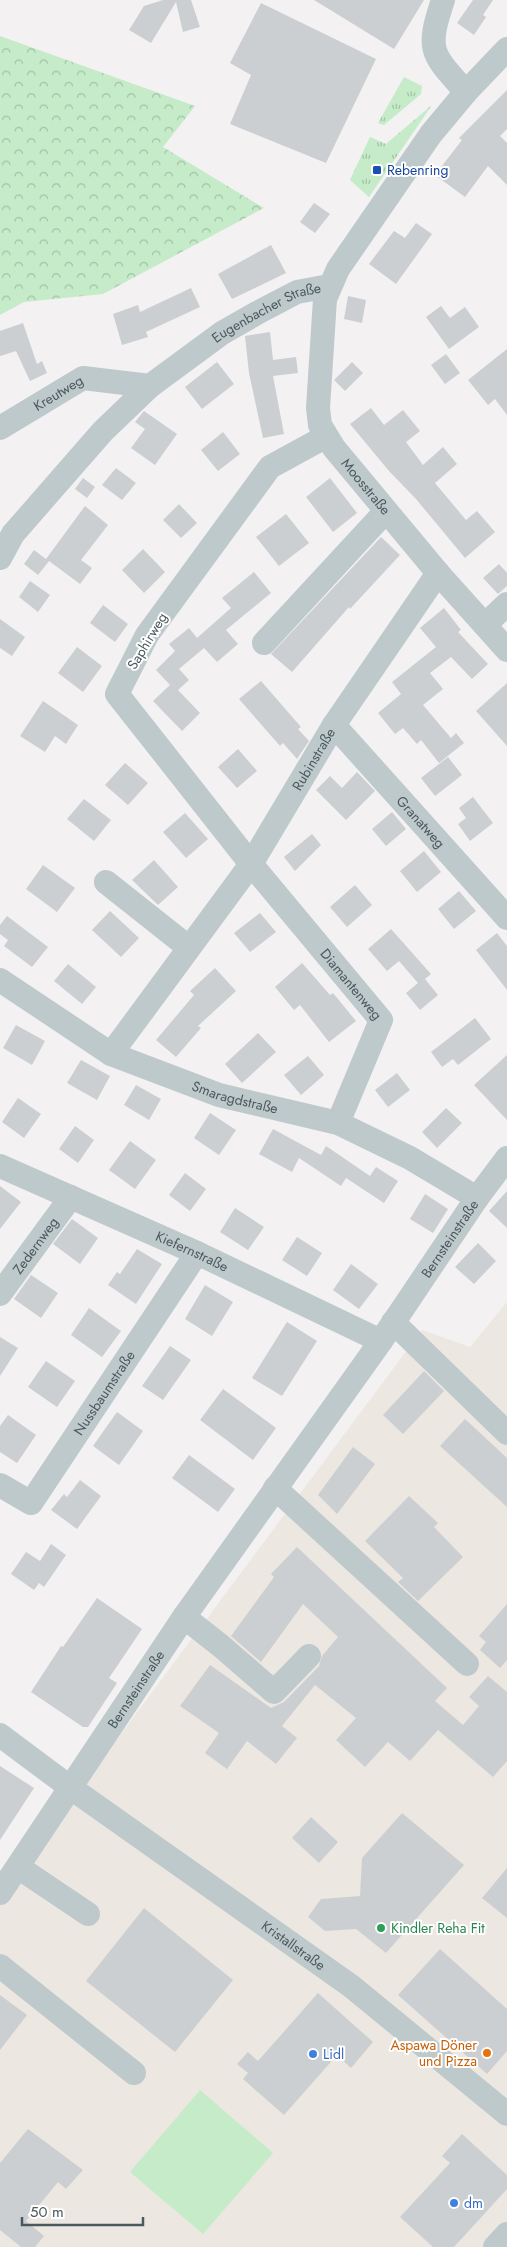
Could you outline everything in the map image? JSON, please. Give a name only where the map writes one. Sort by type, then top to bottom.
[{"type":"street","points":[[443,0],[433,30],[433,48],[440,62],[466,92]]},
{"type":"street","name":"Eugenbacher Straße","points":[[0,558],[13,534],[103,430],[150,386],[222,332],[256,313],[297,292],[329,286],[338,269],[431,134],[466,92],[507,49]]},
{"type":"street","name":"Moosstraße","points":[[329,286],[325,299],[318,408],[320,425],[326,437],[386,511],[507,650]]},
{"type":"street","name":"Kreutweg","points":[[0,428],[82,378],[150,386]]},
{"type":"street","name":"Saphirweg","points":[[251,864],[117,694],[147,635],[270,467],[326,437]]},
{"type":"street","points":[[264,643],[386,511]]},
{"type":"street","name":"Rubinstraße","points":[[111,1054],[251,864],[334,725],[438,573]]},
{"type":"street","points":[[486,624],[507,604]]},
{"type":"street","name":"Granatweg","points":[[334,725],[507,918]]},
{"type":"street","name":"Diamantenweg","points":[[251,864],[381,1020],[338,1123]]},
{"type":"street","points":[[106,882],[188,947]]},
{"type":"street","name":"Smaragdstraße","points":[[0,980],[111,1054],[219,1095],[338,1123],[410,1158],[477,1198]]},
{"type":"street","name":"Bernsteinstraße","points":[[0,1893],[184,1617],[381,1341],[477,1198],[507,1158]]},
{"type":"street","name":"Kiefernstraße","points":[[0,1166],[197,1253],[381,1341]]},
{"type":"street","name":"Zedernweg","points":[[0,1294],[71,1197]]},
{"type":"street","name":"Nussbaumstraße","points":[[0,1485],[32,1503],[197,1253]]},
{"type":"street","points":[[394,1322],[507,1433]]},
{"type":"street","points":[[275,1488],[467,1664]]},
{"type":"street","points":[[184,1617],[274,1692],[309,1656]]},
{"type":"street","name":"Kristallstraße","points":[[0,1735],[71,1788],[352,1986],[507,2114]]},
{"type":"street","points":[[18,1867],[88,1914]]},
{"type":"street","points":[[0,1966],[134,2073]]},
{"type":"street","points":[[495,2247],[507,2234]]},
{"type":"shaded area","points":[[507,1302],[507,2247],[0,2247],[0,1905],[91,1774],[422,1330],[470,1347]]},
{"type":"green space","points":[[0,36],[195,106],[163,147],[264,208],[103,294],[24,302],[0,315]]},
{"type":"green space","points":[[404,77],[422,86],[421,94],[384,125],[378,123]]},
{"type":"green space","points":[[432,105],[369,197],[350,180],[370,137],[386,144]]},
{"type":"green space","points":[[200,2090],[273,2153],[203,2234],[130,2172]]},
{"type":"building","points":[[163,0],[191,0],[200,27],[183,32],[176,2],[151,43],[129,30],[144,6]]},
{"type":"building","points":[[314,0],[424,0],[394,49]]},
{"type":"building","points":[[473,0],[493,0],[483,15],[486,17],[474,35],[457,23]]},
{"type":"building","points":[[261,3],[376,59],[326,163],[230,124],[251,75],[230,63]]},
{"type":"building","points":[[507,90],[507,129],[500,136],[507,143],[507,185],[488,166],[465,197],[435,175],[462,140],[459,138]]},
{"type":"building","points":[[314,203],[330,214],[315,233],[300,222]]},
{"type":"building","points":[[416,223],[432,234],[396,284],[369,264],[394,231],[405,238]]},
{"type":"building","points":[[271,245],[286,273],[232,299],[218,274]]},
{"type":"building","points":[[191,288],[200,307],[146,332],[148,337],[122,345],[113,314],[138,305],[140,312]]},
{"type":"building","points":[[348,296],[366,300],[362,323],[344,319]]},
{"type":"building","points":[[441,306],[450,318],[465,307],[479,327],[449,349],[426,317]]},
{"type":"building","points":[[23,323],[37,364],[42,361],[47,373],[30,381],[16,351],[0,356],[0,331]]},
{"type":"building","points":[[270,332],[273,360],[296,357],[298,373],[273,376],[284,434],[263,438],[249,373],[245,336]]},
{"type":"building","points":[[507,349],[507,415],[495,399],[488,405],[468,380]]},
{"type":"building","points":[[446,354],[460,373],[445,384],[431,365]]},
{"type":"building","points":[[217,362],[234,384],[202,409],[185,387]]},
{"type":"building","points":[[352,362],[363,373],[345,391],[334,380]]},
{"type":"building","points":[[371,408],[384,425],[403,410],[420,431],[406,442],[423,465],[443,447],[457,464],[435,483],[466,520],[477,511],[495,532],[465,558],[350,424]]},
{"type":"building","points":[[144,411],[177,434],[155,465],[131,448],[145,429],[135,422]]},
{"type":"building","points":[[223,432],[240,454],[218,471],[201,450]]},
{"type":"building","points":[[116,468],[136,483],[122,500],[102,485]]},
{"type":"building","points":[[83,478],[95,487],[87,498],[75,489]]},
{"type":"building","points":[[330,478],[357,513],[333,532],[306,497]]},
{"type":"building","points":[[179,504],[197,523],[181,538],[163,520]]},
{"type":"building","points":[[85,506],[108,525],[81,560],[92,568],[80,584],[49,561],[38,575],[24,564],[34,550],[46,559]]},
{"type":"building","points":[[286,514],[309,543],[279,566],[256,537]]},
{"type":"building","points":[[381,537],[400,555],[350,609],[349,607],[292,672],[271,654]]},
{"type":"building","points":[[143,549],[165,572],[144,593],[122,570]]},
{"type":"building","points":[[499,564],[507,573],[507,586],[498,594],[483,578]]},
{"type":"building","points":[[254,572],[271,593],[226,630],[238,644],[217,662],[204,648],[179,669],[189,680],[178,690],[200,713],[182,731],[153,701],[170,685],[156,670],[175,651],[169,644],[189,628],[197,638],[231,608],[222,598]]},
{"type":"building","points":[[30,581],[50,595],[38,612],[19,597]]},
{"type":"building","points":[[103,605],[128,624],[115,642],[90,623]]},
{"type":"building","points":[[444,608],[461,630],[458,632],[488,664],[472,679],[451,657],[430,673],[443,689],[423,705],[451,738],[456,733],[464,743],[439,763],[421,740],[417,744],[403,728],[395,734],[378,713],[401,694],[392,682],[436,647],[420,628]]},
{"type":"building","points":[[0,619],[25,637],[12,656],[0,648]]},
{"type":"building","points":[[77,647],[102,666],[83,692],[58,673]]},
{"type":"building","points":[[261,681],[301,727],[298,729],[309,741],[297,759],[283,743],[280,746],[239,699]]},
{"type":"building","points":[[507,683],[507,746],[476,711]]},
{"type":"building","points":[[43,701],[78,725],[66,744],[55,736],[45,752],[20,736]]},
{"type":"building","points":[[238,749],[257,771],[237,788],[218,767]]},
{"type":"building","points":[[448,757],[462,775],[435,796],[421,778]]},
{"type":"building","points":[[125,763],[148,783],[128,805],[105,785]]},
{"type":"building","points":[[357,772],[375,791],[346,820],[316,790],[330,776],[342,788]]},
{"type":"building","points":[[473,797],[493,823],[470,841],[458,824],[466,818],[459,808]]},
{"type":"building","points":[[84,799],[111,820],[94,841],[67,819]]},
{"type":"building","points":[[392,812],[406,829],[386,846],[372,829]]},
{"type":"building","points":[[185,813],[208,839],[186,858],[163,832]]},
{"type":"building","points":[[312,834],[321,845],[295,871],[284,857]]},
{"type":"building","points":[[424,851],[441,872],[417,892],[400,871]]},
{"type":"building","points":[[154,860],[178,887],[158,905],[132,880]]},
{"type":"building","points":[[43,865],[75,888],[57,912],[26,889]]},
{"type":"building","points":[[355,885],[372,905],[347,927],[330,907]]},
{"type":"building","points":[[459,891],[476,911],[454,929],[438,909]]},
{"type":"building","points":[[110,911],[139,938],[121,957],[92,930]]},
{"type":"building","points":[[260,913],[276,932],[250,952],[234,933]]},
{"type":"building","points":[[7,916],[48,947],[32,967],[4,946],[8,940],[0,934],[0,925]]},
{"type":"building","points":[[391,929],[431,974],[425,979],[438,995],[420,1010],[406,993],[418,983],[399,961],[387,971],[368,949]]},
{"type":"building","points":[[497,933],[507,946],[507,990],[476,950]]},
{"type":"building","points":[[302,963],[330,995],[333,993],[356,1021],[329,1042],[300,1005],[294,1010],[275,987]]},
{"type":"building","points":[[68,964],[96,987],[82,1004],[54,981]]},
{"type":"building","points":[[215,968],[236,991],[198,1026],[201,1028],[176,1057],[156,1040],[194,995],[190,991]]},
{"type":"building","points":[[475,1018],[491,1039],[458,1065],[453,1059],[442,1067],[431,1052]]},
{"type":"building","points":[[16,1025],[45,1041],[32,1065],[3,1048]]},
{"type":"building","points":[[258,1033],[276,1052],[242,1083],[225,1064]]},
{"type":"building","points":[[507,1055],[507,1120],[474,1085]]},
{"type":"building","points":[[308,1056],[324,1075],[301,1095],[284,1075]]},
{"type":"building","points":[[81,1060],[110,1076],[97,1100],[67,1083]]},
{"type":"building","points":[[397,1073],[410,1090],[388,1107],[375,1090]]},
{"type":"building","points":[[136,1085],[161,1099],[149,1120],[124,1105]]},
{"type":"building","points":[[18,1098],[41,1114],[24,1138],[2,1122]]},
{"type":"building","points":[[446,1108],[462,1123],[437,1148],[422,1132]]},
{"type":"building","points":[[210,1113],[236,1130],[219,1155],[194,1138]]},
{"type":"building","points":[[75,1126],[94,1140],[78,1163],[59,1149]]},
{"type":"building","points":[[273,1129],[321,1155],[326,1146],[370,1176],[376,1167],[398,1181],[384,1203],[346,1178],[341,1186],[299,1158],[292,1172],[259,1154]]},
{"type":"building","points":[[130,1141],[156,1160],[135,1189],[109,1170]]},
{"type":"building","points":[[185,1173],[206,1189],[190,1211],[169,1195]]},
{"type":"building","points":[[0,1186],[21,1202],[0,1229]]},
{"type":"building","points":[[507,1191],[507,1228],[489,1211]]},
{"type":"building","points":[[425,1194],[448,1209],[433,1233],[410,1219]]},
{"type":"building","points":[[235,1208],[264,1227],[248,1250],[220,1232]]},
{"type":"building","points":[[72,1219],[98,1238],[80,1264],[53,1244]]},
{"type":"building","points":[[297,1237],[322,1253],[307,1276],[282,1260]]},
{"type":"building","points":[[478,1243],[496,1261],[474,1284],[455,1267]]},
{"type":"building","points":[[137,1249],[162,1264],[136,1304],[108,1285],[117,1272],[120,1274]]},
{"type":"building","points":[[351,1264],[378,1284],[359,1309],[333,1290]]},
{"type":"building","points":[[31,1275],[58,1293],[41,1318],[14,1299]]},
{"type":"building","points":[[205,1285],[233,1302],[212,1336],[185,1319]]},
{"type":"building","points":[[89,1308],[121,1331],[102,1357],[71,1335]]},
{"type":"building","points":[[287,1322],[317,1341],[282,1396],[252,1378]]},
{"type":"building","points":[[0,1337],[18,1348],[0,1376]]},
{"type":"building","points":[[170,1346],[191,1360],[163,1400],[142,1386]]},
{"type":"building","points":[[46,1361],[75,1381],[57,1407],[28,1387]]},
{"type":"building","points":[[424,1371],[444,1391],[403,1434],[383,1415]]},
{"type":"building","points":[[223,1389],[276,1428],[253,1460],[200,1420]]},
{"type":"building","points":[[117,1412],[143,1431],[119,1465],[93,1446]]},
{"type":"building","points":[[8,1415],[36,1435],[17,1463],[0,1452],[0,1426]]},
{"type":"building","points":[[465,1419],[507,1458],[507,1507],[440,1446]]},
{"type":"building","points":[[353,1447],[375,1464],[337,1514],[318,1495]]},
{"type":"building","points":[[189,1455],[235,1489],[218,1512],[172,1478]]},
{"type":"building","points":[[80,1480],[101,1496],[77,1529],[51,1510],[64,1494],[67,1497]]},
{"type":"building","points":[[409,1496],[438,1523],[434,1527],[463,1557],[418,1601],[398,1582],[403,1578],[365,1541]]},
{"type":"building","points":[[51,1544],[66,1555],[44,1587],[39,1583],[34,1590],[11,1574],[26,1552],[40,1561]]},
{"type":"building","points":[[297,1547],[447,1688],[435,1701],[463,1725],[479,1706],[469,1697],[488,1676],[507,1692],[507,1761],[493,1777],[438,1730],[410,1761],[388,1742],[365,1767],[336,1740],[356,1718],[315,1685],[282,1726],[297,1738],[276,1764],[247,1741],[227,1769],[205,1753],[219,1733],[180,1706],[210,1665],[271,1708],[284,1702],[319,1666],[322,1656],[338,1637],[303,1604],[261,1662],[231,1636],[274,1577],[271,1574]]},
{"type":"building","points":[[97,1598],[142,1629],[109,1678],[117,1683],[88,1727],[83,1727],[31,1692],[61,1646],[63,1647]]},
{"type":"building","points":[[507,1604],[507,1660],[500,1668],[480,1650],[486,1642],[479,1636]]},
{"type":"building","points":[[0,1766],[34,1788],[0,1840]]},
{"type":"building","points":[[402,1813],[464,1865],[386,1953],[356,1929],[325,1931],[308,1917],[321,1899],[360,1896],[362,1858]]},
{"type":"building","points":[[311,1817],[338,1842],[319,1863],[292,1838]]},
{"type":"building","points":[[507,1868],[507,1918],[482,1898]]},
{"type":"building","points":[[144,1908],[233,1980],[175,2052],[86,1981]]},
{"type":"building","points":[[440,1949],[507,2009],[507,2051],[487,2074],[398,1995]]},
{"type":"building","name":"Lidl","points":[[318,1993],[373,2042],[351,2068],[337,2055],[284,2115],[243,2079],[248,2073],[237,2064],[248,2052],[258,2061]]},
{"type":"building","points":[[0,1995],[27,2015],[0,2050]]},
{"type":"building","points":[[28,2129],[83,2170],[66,2189],[58,2182],[26,2221],[44,2236],[35,2247],[21,2247],[0,2230],[0,2163]]},
{"type":"building","name":"dm","points":[[462,2134],[507,2175],[507,2189],[454,2247],[433,2247],[400,2217],[450,2163],[442,2156]]},
{"type":"place","name":"Rebenring","points":[[377,170]]},
{"type":"place","name":"Kindler Reha Fit","points":[[381,1928]]},
{"type":"place","name":"Aspawa Döner und Pizza","points":[[487,2053]]},
{"type":"place","name":"Lidl","points":[[313,2054]]},
{"type":"place","name":"dm","points":[[454,2203]]}]
